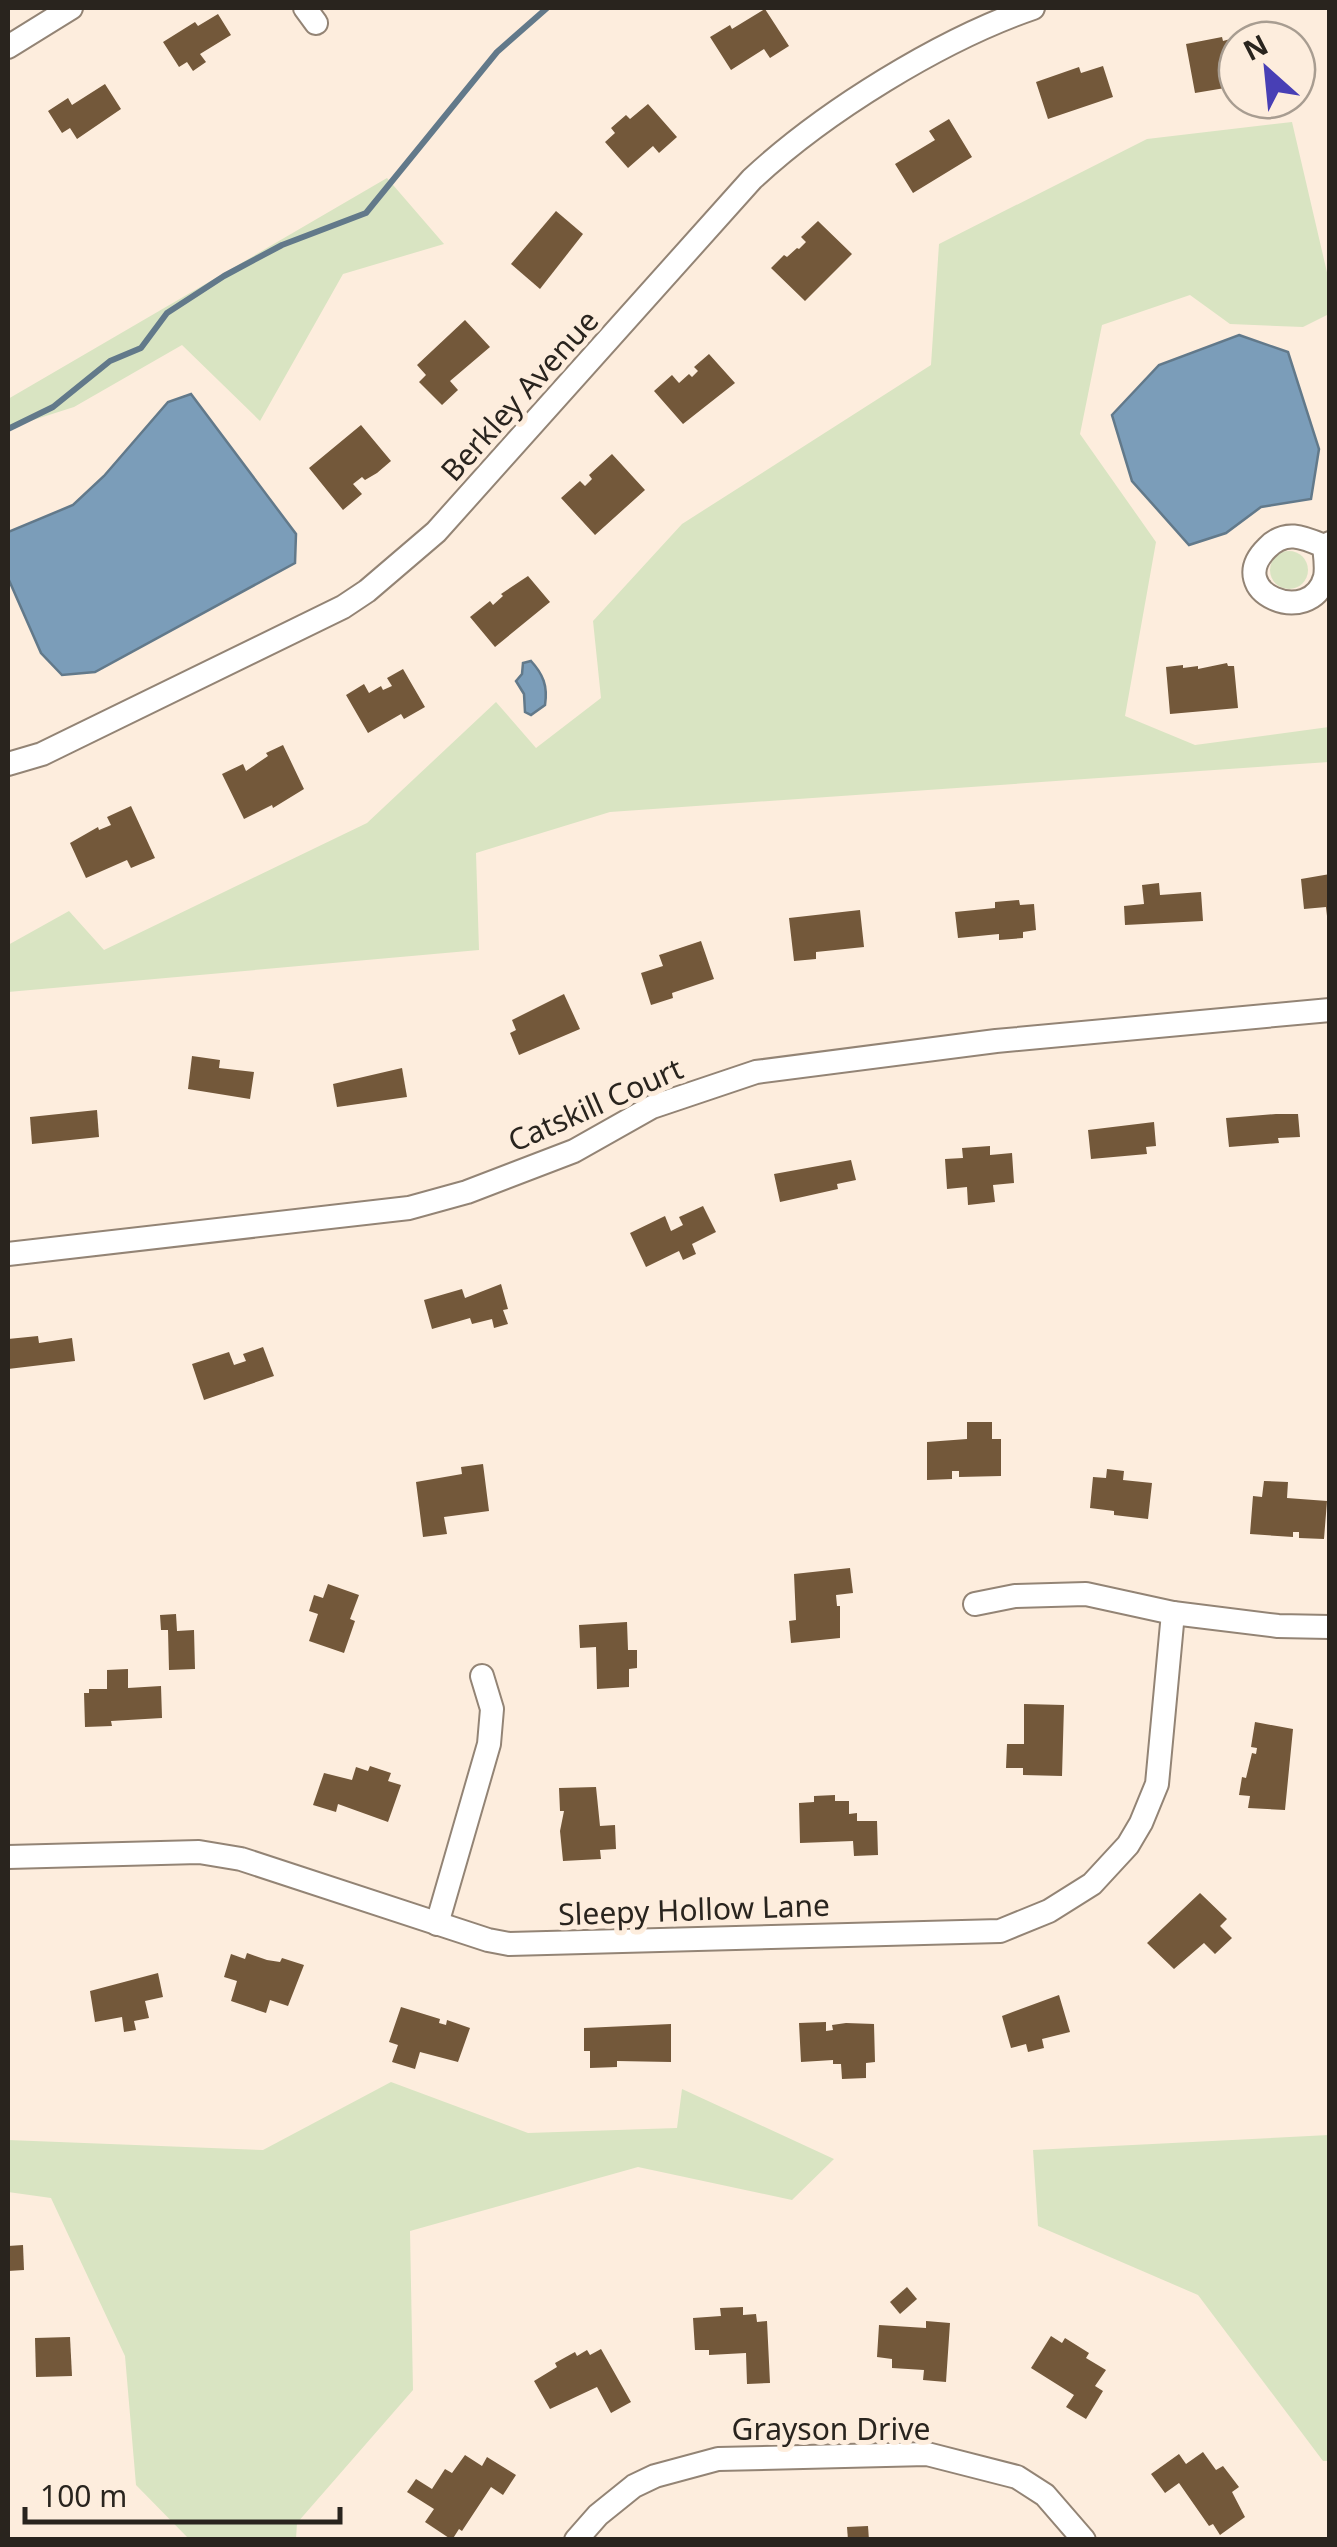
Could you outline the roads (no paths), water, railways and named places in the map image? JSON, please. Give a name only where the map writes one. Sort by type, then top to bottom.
[{"type":"street","points":[[8,47],[70,8]]},
{"type":"street","name":"Berkley Avenue","points":[[8,764],[42,754],[368,592],[436,532],[752,179],[782,151],[858,98],[968,34],[1033,8]]},
{"type":"street","name":"Catskill Court","points":[[8,1254],[410,1208],[466,1192],[574,1151],[652,1107],[756,1072],[996,1041],[1330,1010]]},
{"type":"street","points":[[975,1604],[1015,1596],[1086,1594],[1173,1613],[1278,1626],[1330,1627]]},
{"type":"street","name":"Sleepy Hollow Lane","points":[[8,1857],[199,1852],[241,1858],[509,1944],[1000,1931],[1049,1911],[1092,1884],[1128,1845],[1141,1823],[1157,1784],[1173,1613]]},
{"type":"street","points":[[437,1924],[489,1744],[492,1709],[482,1676]]},
{"type":"street","name":"Grayson Drive","points":[[576,2540],[598,2515],[634,2486],[654,2476],[718,2459],[927,2454],[1016,2478],[1045,2494],[1084,2540]]},
{"type":"water","points":[[1239,335],[1288,352],[1319,449],[1311,499],[1261,507],[1226,533],[1189,545],[1132,481],[1112,415],[1159,365]]},
{"type":"water","points":[[191,394],[296,534],[295,563],[95,672],[62,675],[41,653],[8,578],[8,532],[73,505],[104,476],[168,402]]},
{"type":"water","points":[[531,661],[546,692],[545,705],[531,715],[525,712],[524,694],[516,681],[522,674],[523,663]]},
{"type":"waterway","points":[[8,429],[53,407],[110,361],[141,348],[167,313],[224,276],[282,245],[366,213],[497,52],[547,8]]}]
